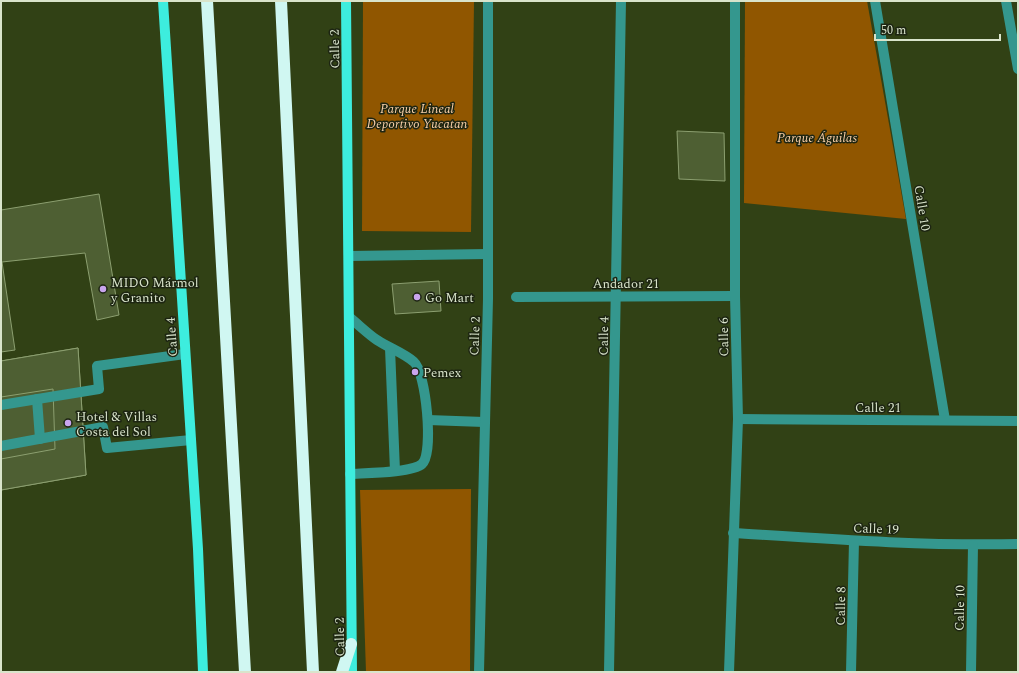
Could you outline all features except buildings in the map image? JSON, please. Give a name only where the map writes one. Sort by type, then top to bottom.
[{"type":"highway","points":[[207,1],[245,672]]},
{"type":"highway","points":[[281,1],[313,672]]},
{"type":"highway","points":[[342,672],[351,644]]},
{"type":"main road","name":"Calle 4","points":[[163,1],[186,354],[203,672]]},
{"type":"main road","name":"Calle 2","points":[[346,1],[352,672]]},
{"type":"street","name":"Calle 2","points":[[479,672],[488,254],[488,1]]},
{"type":"street","name":"Calle 4","points":[[609,672],[617,296],[621,1]]},
{"type":"street","name":"Calle 6","points":[[729,672],[738,419],[735,296],[734,1]]},
{"type":"street","name":"Calle 10","points":[[876,1],[945,420]]},
{"type":"street","points":[[1006,1],[1018,69]]},
{"type":"street","points":[[349,256],[488,254]]},
{"type":"street","name":"Andador 21","points":[[516,296],[735,296]]},
{"type":"street","points":[[349,317],[377,340],[415,362],[422,377],[428,420],[427,455],[422,463],[416,467],[395,471],[350,474]]},
{"type":"street","points":[[390,348],[395,471]]},
{"type":"street","points":[[1,405],[99,389],[97,366],[186,354]]},
{"type":"street","points":[[37,399],[40,439]]},
{"type":"street","name":"Calle 21","points":[[738,419],[1018,421]]},
{"type":"street","points":[[428,420],[484,422]]},
{"type":"street","points":[[1,446],[103,427],[107,448],[191,440]]},
{"type":"street","name":"Calle 19","points":[[733,533],[854,541],[973,545],[1018,544]]},
{"type":"street","name":"Calle 8","points":[[852,672],[854,541]]},
{"type":"street","name":"Calle 10","points":[[971,672],[973,545]]},
{"type":"green space","name":"Parque Lineal Deportivo Yucatan","points":[[363,1],[474,1],[471,232],[362,231]]},
{"type":"green space","name":"Parque Águilas","points":[[745,1],[867,1],[906,219],[744,203]]},
{"type":"green space","points":[[471,489],[470,672],[366,672],[360,490]]},
{"type":"place","name":"MIDO Mármol y Granito","points":[[103,289]]},
{"type":"place","name":"Go Mart","points":[[417,297]]},
{"type":"place","name":"Pemex","points":[[415,372]]},
{"type":"place","name":"Hotel & Villas Costa del Sol","points":[[68,423]]}]
